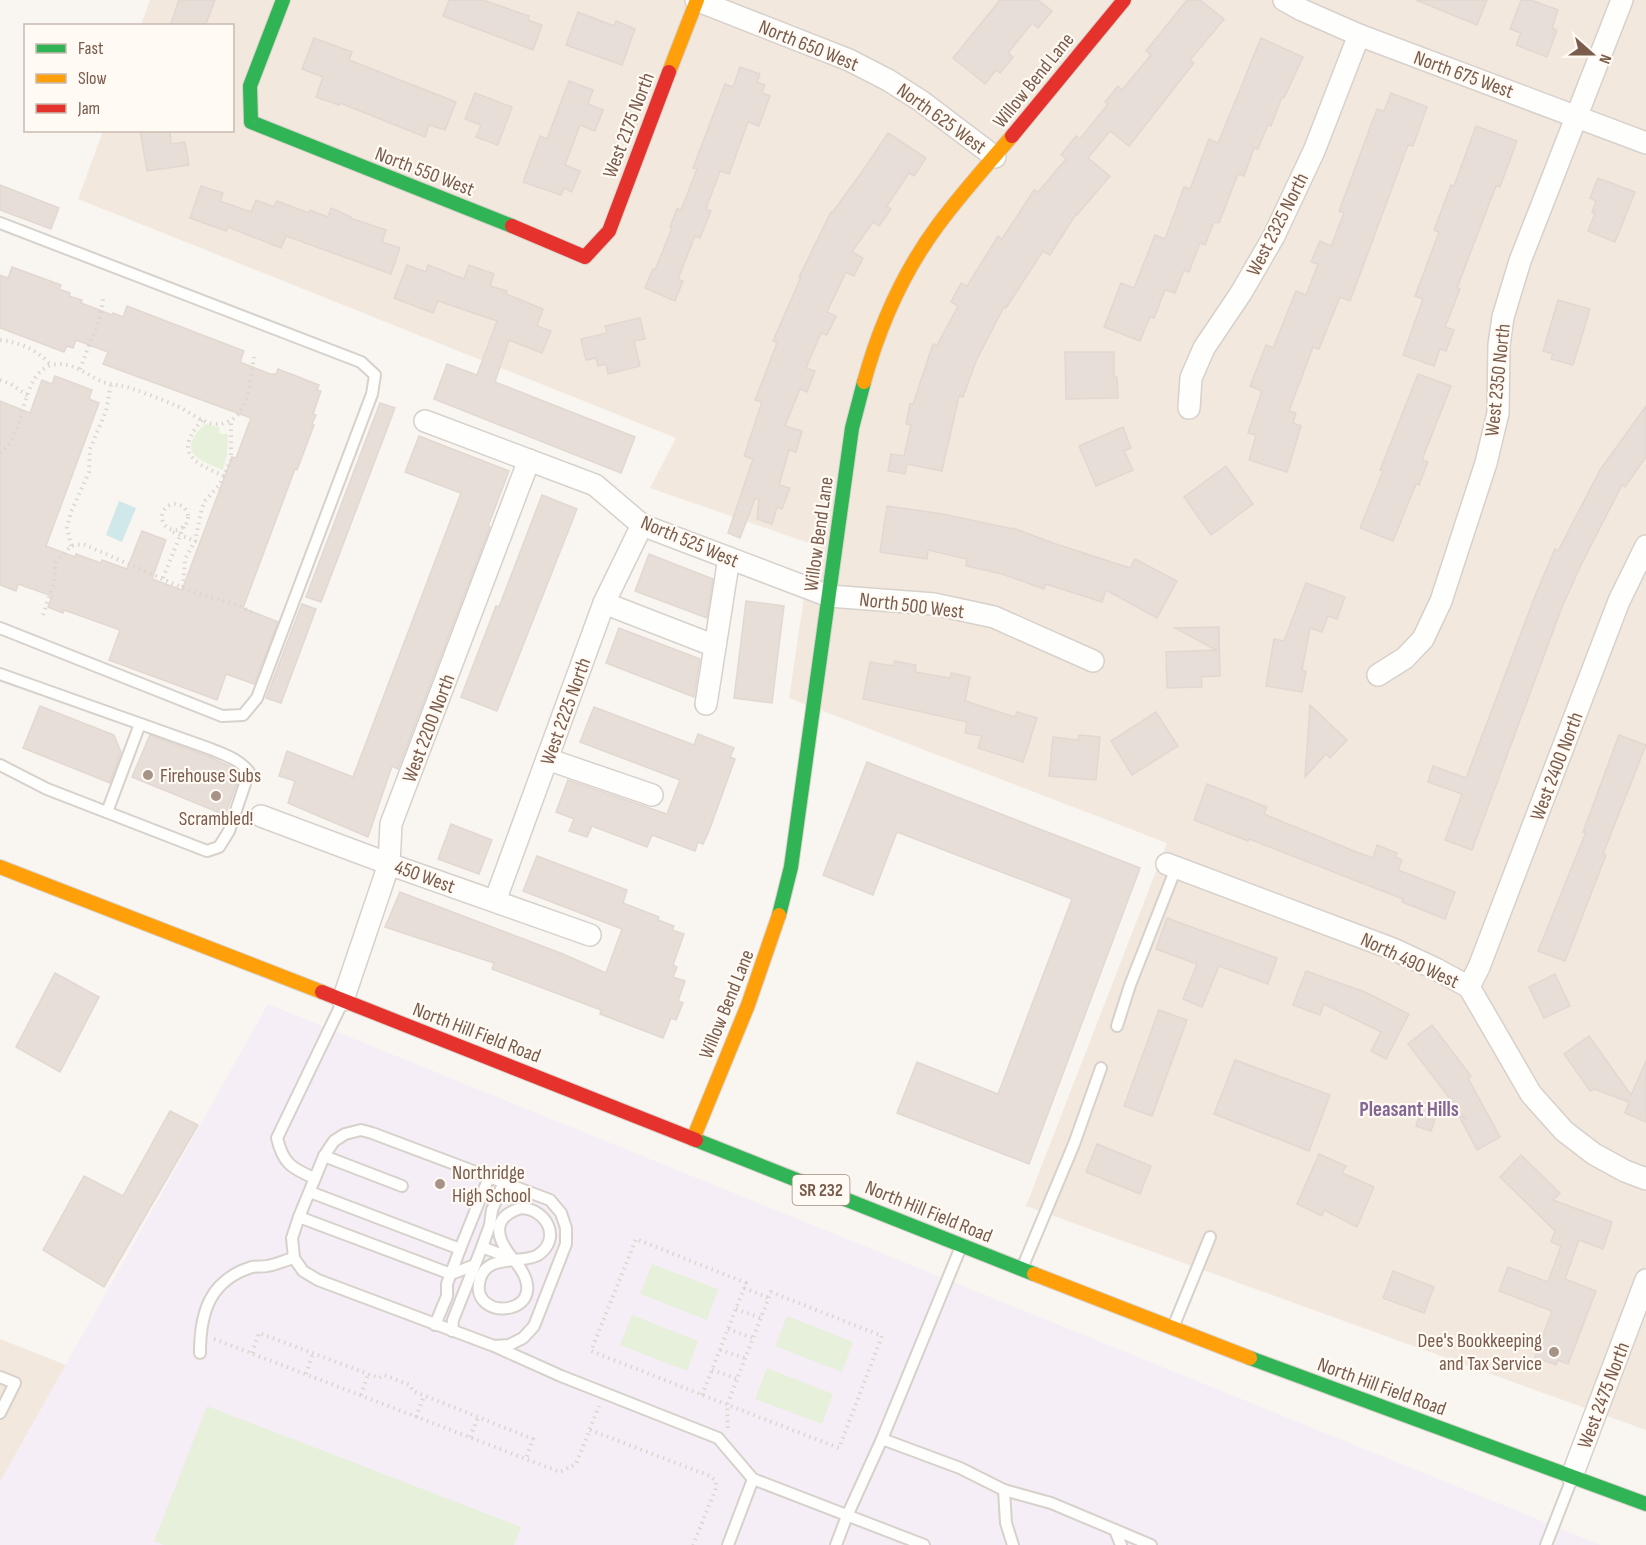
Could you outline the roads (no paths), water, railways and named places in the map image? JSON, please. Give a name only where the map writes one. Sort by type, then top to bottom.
[{"type":"street","name":"North 550 West","points":[[283,0],[250,86],[251,122],[585,256]]},
{"type":"street","name":"North 650 West","points":[[696,0],[849,60],[888,80]]},
{"type":"street","name":"West 2175 North","points":[[585,256],[609,231],[696,0]]},
{"type":"street","name":"Willow Bend Lane","points":[[693,1139],[773,940],[784,903],[791,867],[852,428],[872,352],[905,276],[938,225],[1124,0]]},
{"type":"street","name":"North 675 West","points":[[1284,0],[1359,35],[1646,143]]},
{"type":"street","name":"West 2350 North","points":[[1378,675],[1405,658],[1423,639],[1441,601],[1486,463],[1498,413],[1499,345],[1503,317],[1520,261],[1622,0]]},
{"type":"street","name":"West 2325 North","points":[[1189,408],[1191,378],[1204,348],[1241,293],[1274,236],[1314,151],[1359,35]]},
{"type":"street","name":"North 625 West","points":[[888,80],[921,101],[995,157]]},
{"type":"street","name":"North 525 West","points":[[424,421],[595,485],[642,525],[829,596]]},
{"type":"street","name":"West 2200 North","points":[[343,1000],[389,864],[391,824],[529,460]]},
{"type":"street","name":"West 2225 North","points":[[495,901],[604,603],[642,525]]},
{"type":"street","name":"West 2400 North","points":[[1469,987],[1484,956],[1619,601],[1646,546]]},
{"type":"street","points":[[706,704],[729,558]]},
{"type":"street","name":"North 500 West","points":[[829,596],[934,604],[994,617],[1093,661]]},
{"type":"street","points":[[604,603],[715,646]]},
{"type":"street","points":[[547,759],[652,795]]},
{"type":"street","name":"450 West","points":[[261,816],[590,935]]},
{"type":"street","name":"North 490 West","points":[[1172,866],[1393,949],[1469,987],[1531,1094],[1564,1131],[1594,1154],[1624,1171],[1646,1179]]},
{"type":"street","name":"North Hill Field Road","points":[[0,867],[343,1000],[1173,1329],[1646,1504]]},
{"type":"street","name":"West 2475 North","points":[[1572,1476],[1646,1280]]},
{"type":"lane","points":[[0,223],[361,362],[375,375],[372,394],[257,698],[243,715],[222,716],[0,628]]},
{"type":"lane","points":[[0,674],[211,749],[243,764],[249,772],[229,831],[219,847],[207,851],[47,789],[0,765]]},
{"type":"lane","points":[[107,812],[140,724]]},
{"type":"lane","points":[[1117,1026],[1172,866]]},
{"type":"lane","points":[[314,1178],[294,1169],[281,1155],[277,1138],[343,1000]]},
{"type":"lane","points":[[1022,1269],[1074,1144],[1101,1068]]},
{"type":"lane","points":[[494,1346],[509,1345],[523,1338],[534,1326],[566,1244],[566,1228],[561,1213],[550,1200],[372,1132],[361,1130],[345,1134],[334,1141],[314,1178],[292,1238],[294,1258],[303,1271],[318,1281],[494,1346],[561,1376],[718,1438],[753,1479],[924,1545]]},
{"type":"lane","points":[[324,1156],[402,1186]]},
{"type":"lane","points":[[435,1325],[447,1296],[447,1284],[489,1177]]},
{"type":"lane","points":[[452,1331],[453,1320],[504,1182]]},
{"type":"lane","points":[[310,1192],[460,1249]]},
{"type":"lane","points":[[514,1260],[500,1239],[501,1223],[513,1210],[530,1208],[544,1217],[550,1233],[548,1242],[538,1254],[531,1258],[514,1260],[498,1261],[491,1264],[481,1275],[479,1283],[483,1298],[494,1308],[502,1310],[518,1305],[527,1291],[528,1282],[525,1274],[514,1260]]},
{"type":"lane","points":[[299,1217],[451,1274],[475,1265]]},
{"type":"lane","points":[[1173,1329],[1210,1237]]},
{"type":"lane","points":[[836,1545],[961,1245]]},
{"type":"lane","points":[[482,1246],[514,1260]]},
{"type":"lane","points":[[200,1353],[200,1334],[206,1305],[215,1291],[232,1275],[255,1266],[266,1266],[294,1258]]},
{"type":"lane","points":[[0,1377],[15,1383],[0,1413]]},
{"type":"lane","points":[[882,1438],[960,1468],[1004,1490],[1051,1503],[1151,1545]]},
{"type":"lane","points":[[1546,1545],[1572,1476]]},
{"type":"lane","points":[[728,1545],[753,1479]]},
{"type":"lane","points":[[1004,1490],[1006,1523],[1013,1545]]},
{"type":"lane","points":[[1115,1530],[1121,1545]]},
{"type":"water","points":[[119,501],[136,508],[122,542],[106,535]]},
{"type":"place","name":"Firehouse Subs","points":[[148,775]]},
{"type":"place","name":"Scrambled!","points":[[216,796]]},
{"type":"place","name":"Northridge High School","points":[[440,1184]]},
{"type":"place","name":"Dee's Bookkeeping and Tax Service","points":[[1554,1352]]},
{"type":"district","name":"Pleasant Hills","points":[[1409,1109]]}]
